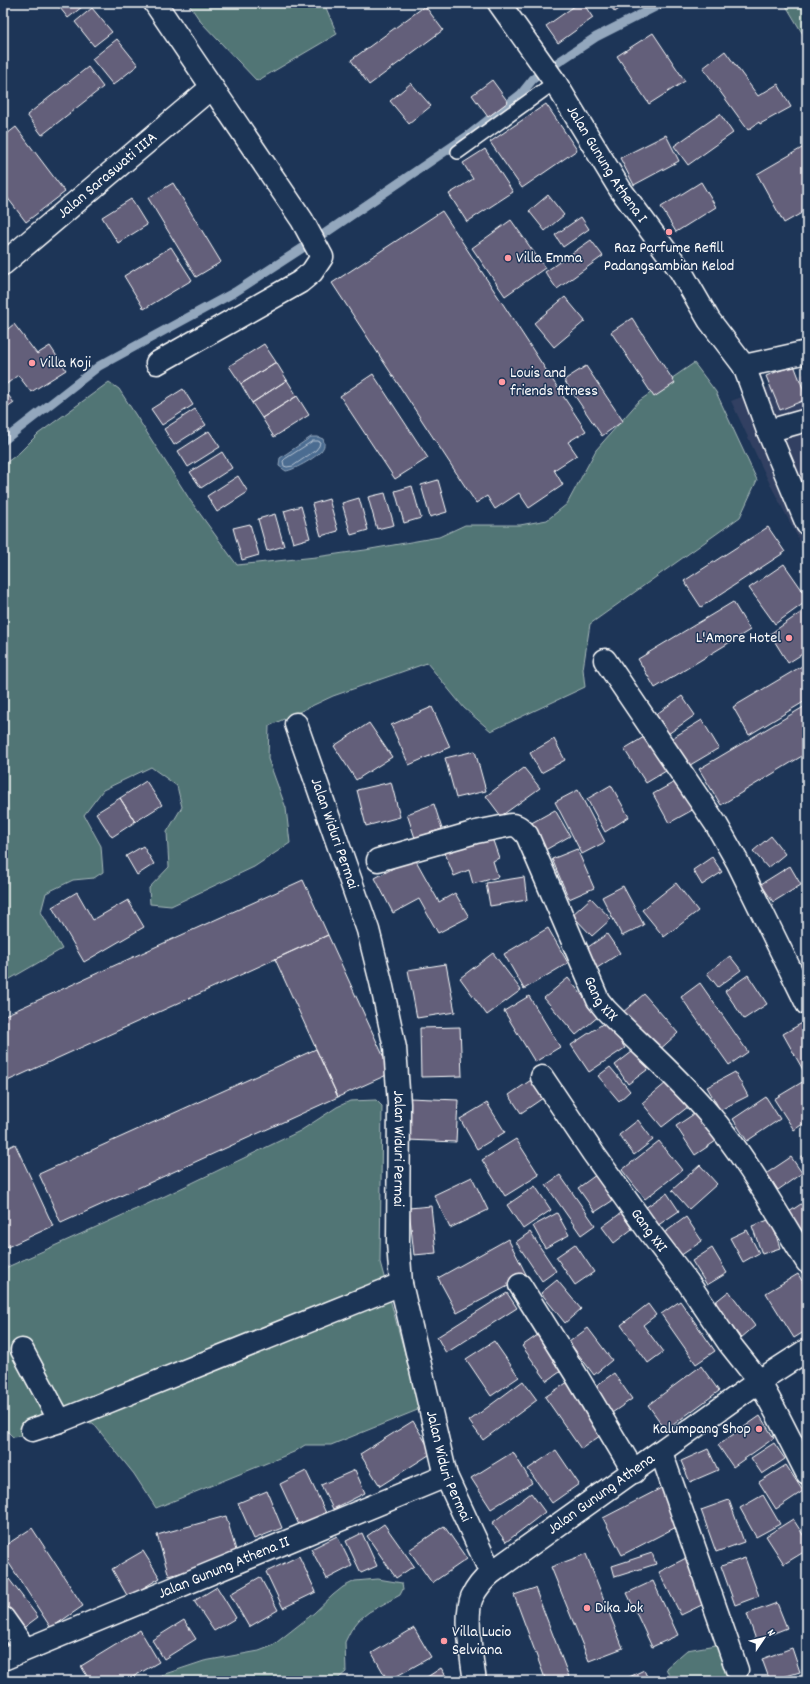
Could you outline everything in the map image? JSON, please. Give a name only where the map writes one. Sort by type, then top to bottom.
[{"type":"street","points":[[155,3],[302,220],[322,257],[312,272],[300,282],[157,363]]},
{"type":"street","name":"Jalan Gunung Athena I","points":[[499,3],[554,80],[620,189],[680,270],[709,320],[744,366],[768,431],[807,524]]},
{"type":"street","name":"Jalan Saraswati IIIA","points":[[3,264],[212,87]]},
{"type":"street","points":[[744,366],[807,352]]},
{"type":"street","points":[[768,431],[807,420]]},
{"type":"street","points":[[605,660],[716,824],[737,862],[807,1004]]},
{"type":"street","name":"Jalan Widuri Permai","points":[[296,724],[368,930],[395,1048],[399,1104],[398,1242],[401,1284],[446,1476],[491,1573]]},
{"type":"street","name":"Gang XIX","points":[[378,860],[476,832],[511,825],[516,825],[521,829],[527,836],[598,1000],[608,1013],[671,1072],[709,1114],[740,1154],[807,1262]]},
{"type":"street","name":"Gang XXI","points":[[542,1077],[593,1153],[648,1230],[687,1281],[729,1343],[759,1382],[807,1473]]},
{"type":"street","points":[[32,1430],[60,1421],[401,1284]]},
{"type":"street","points":[[520,1285],[634,1472]]},
{"type":"street","points":[[22,1350],[60,1421]]},
{"type":"street","name":"Jalan Gunung Athena","points":[[475,1681],[469,1620],[472,1599],[481,1582],[491,1573],[759,1382],[807,1350]]},
{"type":"street","points":[[662,1452],[737,1670]]},
{"type":"street","name":"Jalan Gunung Athena II","points":[[3,1659],[446,1476]]},
{"type":"street","points":[[3,1618],[25,1649]]},
{"type":"lane","points":[[458,152],[554,80]]},
{"type":"shaded area","points":[[807,373],[807,555],[769,482],[731,401]]},
{"type":"green space","points":[[188,3],[324,3],[337,34],[257,81],[201,22]]},
{"type":"green space","points":[[807,3],[807,41],[785,4]]},
{"type":"green space","points":[[694,363],[716,392],[757,480],[740,517],[590,624],[583,669],[585,687],[491,731],[464,708],[427,663],[333,696],[269,726],[268,759],[286,808],[290,843],[254,867],[171,906],[150,904],[149,888],[169,867],[167,832],[182,807],[177,786],[151,767],[103,790],[84,815],[101,846],[103,872],[94,878],[73,880],[46,893],[41,912],[62,949],[3,983],[3,465],[19,453],[38,434],[109,382],[119,389],[190,500],[237,565],[316,557],[365,550],[439,537],[465,525],[520,525],[547,520],[567,504],[596,450],[639,401]]},
{"type":"green space","points":[[376,1100],[382,1106],[380,1262],[420,1409],[331,1445],[305,1445],[294,1452],[156,1508],[134,1474],[93,1423],[67,1423],[26,1435],[13,1437],[3,1427],[3,1269],[165,1196],[300,1131],[337,1107],[350,1101]]},
{"type":"green space","points":[[378,1579],[402,1583],[403,1589],[400,1595],[369,1612],[359,1620],[351,1630],[345,1642],[346,1672],[335,1681],[154,1681],[165,1674],[204,1661],[259,1651],[272,1646],[314,1613],[343,1587],[355,1581]]},
{"type":"green space","points":[[721,1644],[734,1681],[671,1681],[666,1668],[687,1650]]},
{"type":"water","points":[[311,437],[323,439],[324,447],[317,455],[290,470],[286,471],[279,466],[280,458]]},
{"type":"building","points":[[56,3],[87,3],[68,18]]},
{"type":"building","points":[[579,3],[583,3],[593,18],[558,43],[546,26]]},
{"type":"building","points":[[608,3],[627,3],[615,12]]},
{"type":"building","points":[[425,6],[443,30],[369,85],[351,60]]},
{"type":"building","points":[[92,8],[112,32],[94,46],[75,22]]},
{"type":"building","points":[[653,33],[685,81],[649,104],[617,56]]},
{"type":"building","points":[[117,39],[138,65],[113,85],[92,59]]},
{"type":"building","points":[[725,51],[758,96],[778,84],[791,107],[760,124],[759,122],[748,130],[703,68]]},
{"type":"building","points":[[88,67],[103,87],[42,135],[27,115]]},
{"type":"building","points":[[492,80],[508,102],[488,117],[472,95]]},
{"type":"building","points":[[411,83],[431,106],[409,124],[390,101]]},
{"type":"building","points":[[546,104],[577,150],[522,188],[490,142]]},
{"type":"building","points":[[720,114],[733,133],[688,165],[674,146]]},
{"type":"building","points":[[16,127],[65,192],[26,222],[3,192],[3,137]]},
{"type":"building","points":[[666,135],[679,161],[634,185],[620,158]]},
{"type":"building","points":[[807,145],[807,210],[784,223],[757,174]]},
{"type":"building","points":[[485,149],[513,192],[467,222],[449,194],[473,179],[463,163]]},
{"type":"building","points":[[701,182],[716,207],[676,232],[661,207]]},
{"type":"building","points":[[173,183],[221,262],[196,277],[148,198]]},
{"type":"building","points":[[548,195],[564,215],[545,231],[529,211]]},
{"type":"building","points":[[131,199],[147,225],[118,243],[102,217]]},
{"type":"building","points":[[442,211],[586,431],[568,442],[577,455],[554,470],[563,485],[529,508],[519,493],[495,509],[487,496],[476,503],[332,283]]},
{"type":"building","points":[[581,217],[589,229],[563,247],[555,235]]},
{"type":"building","name":"Villa Emma","points":[[511,220],[545,268],[505,296],[472,248]]},
{"type":"building","points":[[591,240],[603,256],[557,289],[545,272]]},
{"type":"building","points":[[171,247],[192,280],[144,309],[124,276]]},
{"type":"building","points":[[565,297],[585,321],[554,347],[534,323]]},
{"type":"building","points":[[632,318],[675,383],[654,397],[611,332]]},
{"type":"building","name":"Villa Koji","points":[[14,324],[37,354],[50,346],[66,370],[31,392],[18,375],[3,387],[3,333]]},
{"type":"building","points":[[264,344],[276,362],[241,384],[229,366]]},
{"type":"building","points":[[276,362],[287,380],[252,403],[241,384]]},
{"type":"building","points":[[794,365],[807,399],[780,410],[766,376]]},
{"type":"building","points":[[586,366],[623,421],[602,436],[564,380]]},
{"type":"building","points":[[373,374],[428,458],[395,479],[340,396]]},
{"type":"building","points":[[287,380],[297,396],[262,418],[252,403]]},
{"type":"building","name":"Villa Koji","points":[[3,388],[14,403],[3,411]]},
{"type":"building","points":[[183,389],[193,405],[162,425],[151,409]]},
{"type":"building","points":[[297,396],[309,415],[274,437],[262,418]]},
{"type":"building","points":[[195,409],[206,425],[174,445],[164,429]]},
{"type":"building","points":[[209,431],[220,447],[188,467],[178,451]]},
{"type":"building","points":[[222,452],[232,468],[201,488],[190,472]]},
{"type":"building","points":[[238,476],[248,492],[217,512],[207,496]]},
{"type":"building","points":[[438,480],[447,512],[430,517],[421,485]]},
{"type":"building","points":[[412,486],[421,518],[404,523],[395,491]]},
{"type":"building","points":[[385,493],[394,525],[377,529],[368,497]]},
{"type":"building","points":[[359,498],[368,530],[351,535],[342,503]]},
{"type":"building","points":[[329,499],[338,531],[321,536],[312,504]]},
{"type":"building","points":[[301,506],[310,538],[293,543],[284,511]]},
{"type":"building","points":[[275,514],[284,546],[267,551],[258,519]]},
{"type":"building","points":[[250,524],[259,555],[242,560],[233,528]]},
{"type":"building","points":[[768,527],[785,552],[701,607],[684,581]]},
{"type":"building","points":[[784,564],[807,597],[807,601],[775,624],[749,588]]},
{"type":"building","points":[[733,602],[750,630],[655,688],[638,659]]},
{"type":"building","name":"L'Amore Hotel","points":[[803,611],[807,617],[807,651],[788,663],[770,634]]},
{"type":"building","points":[[807,663],[807,700],[749,735],[733,707]]},
{"type":"building","points":[[682,696],[695,715],[661,739],[648,720]]},
{"type":"building","points":[[807,705],[807,753],[721,805],[699,769]]},
{"type":"building","points":[[432,707],[450,747],[409,765],[391,725]]},
{"type":"building","points":[[702,720],[719,748],[680,771],[664,743]]},
{"type":"building","points":[[369,723],[392,757],[356,780],[334,746]]},
{"type":"building","points":[[649,734],[671,768],[646,783],[624,749]]},
{"type":"building","points":[[554,739],[565,760],[541,773],[530,753]]},
{"type":"building","points":[[475,751],[486,791],[456,798],[445,758]]},
{"type":"building","points":[[524,768],[540,788],[501,816],[486,796]]},
{"type":"building","points":[[680,779],[696,808],[669,823],[653,794]]},
{"type":"building","points":[[146,781],[162,805],[135,822],[120,798]]},
{"type":"building","points":[[391,782],[400,817],[366,826],[357,790]]},
{"type":"building","points":[[611,785],[629,817],[605,832],[587,799]]},
{"type":"building","points":[[578,790],[605,842],[582,854],[555,802]]},
{"type":"building","points":[[120,798],[135,822],[112,837],[96,813]]},
{"type":"building","points":[[434,804],[442,829],[415,838],[407,814]]},
{"type":"building","points":[[555,810],[570,836],[540,853],[526,826]]},
{"type":"building","points":[[491,835],[499,858],[493,861],[498,877],[473,884],[469,870],[454,876],[445,853]]},
{"type":"building","points":[[771,836],[785,854],[768,868],[753,851]]},
{"type":"building","points":[[143,846],[154,864],[137,875],[126,856]]},
{"type":"building","points":[[577,849],[594,888],[569,899],[552,859]]},
{"type":"building","points":[[414,857],[439,902],[455,893],[469,917],[438,933],[419,899],[393,913],[375,878]]},
{"type":"building","points":[[712,857],[722,872],[702,885],[693,870]]},
{"type":"building","points":[[790,866],[801,885],[773,902],[761,884]]},
{"type":"building","points":[[524,877],[527,900],[490,906],[486,883]]},
{"type":"building","points":[[303,880],[328,935],[3,1083],[3,1016]]},
{"type":"building","points":[[676,883],[698,911],[664,937],[642,910]]},
{"type":"building","points":[[623,886],[644,925],[622,936],[602,897]]},
{"type":"building","points":[[77,892],[93,920],[128,900],[144,927],[84,962],[52,907]]},
{"type":"building","points":[[591,898],[611,919],[592,936],[572,915]]},
{"type":"building","points":[[548,928],[568,963],[524,989],[504,954]]},
{"type":"building","points":[[607,934],[620,953],[594,970],[581,952]]},
{"type":"building","points":[[328,935],[391,1073],[338,1097],[275,959]]},
{"type":"building","points":[[493,953],[521,990],[487,1015],[460,978]]},
{"type":"building","points":[[730,956],[741,970],[718,987],[707,973]]},
{"type":"building","points":[[446,964],[455,1012],[417,1018],[408,970]]},
{"type":"building","points":[[748,975],[767,1004],[744,1019],[725,991]]},
{"type":"building","points":[[568,978],[599,1016],[576,1035],[544,998]]},
{"type":"building","points":[[700,983],[748,1052],[729,1065],[681,997]]},
{"type":"building","points":[[644,994],[678,1033],[656,1053],[622,1013]]},
{"type":"building","points":[[529,996],[560,1047],[535,1062],[504,1011]]},
{"type":"building","points":[[607,1021],[625,1048],[589,1072],[571,1045]]},
{"type":"building","points":[[804,1022],[807,1027],[807,1077],[783,1034]]},
{"type":"building","points":[[460,1027],[462,1076],[421,1077],[420,1028]]},
{"type":"building","points":[[641,1045],[655,1064],[628,1084],[615,1065]]},
{"type":"building","points":[[316,1049],[338,1097],[61,1223],[39,1174]]},
{"type":"building","points":[[610,1067],[630,1091],[619,1101],[598,1076]]},
{"type":"building","points":[[735,1072],[748,1096],[720,1110],[707,1087]]},
{"type":"building","points":[[672,1078],[693,1103],[662,1127],[642,1103]]},
{"type":"building","points":[[531,1080],[543,1098],[521,1113],[509,1095]]},
{"type":"building","points":[[804,1081],[807,1086],[807,1121],[794,1130],[774,1099]]},
{"type":"building","points":[[766,1097],[780,1119],[747,1141],[733,1119]]},
{"type":"building","points":[[409,1098],[458,1100],[456,1142],[407,1140]]},
{"type":"building","points":[[487,1103],[505,1132],[477,1149],[460,1119]]},
{"type":"building","points":[[703,1108],[722,1137],[695,1155],[676,1126]]},
{"type":"building","points":[[638,1120],[653,1140],[634,1155],[619,1135]]},
{"type":"building","points":[[516,1139],[539,1175],[505,1196],[482,1160]]},
{"type":"building","points":[[659,1141],[682,1170],[645,1199],[622,1170]]},
{"type":"building","points":[[15,1144],[53,1226],[3,1249],[3,1150]]},
{"type":"building","points":[[807,1153],[807,1168],[800,1158]]},
{"type":"building","points":[[791,1157],[802,1173],[778,1190],[767,1173]]},
{"type":"building","points":[[700,1165],[717,1184],[689,1209],[672,1190]]},
{"type":"building","points":[[600,1172],[618,1197],[595,1212],[578,1188]]},
{"type":"building","points":[[560,1175],[595,1225],[581,1235],[546,1185]]},
{"type":"building","points":[[472,1177],[488,1210],[450,1228],[434,1195]]},
{"type":"building","points":[[535,1186],[551,1210],[523,1229],[507,1205]]},
{"type":"building","points":[[667,1193],[679,1211],[651,1230],[639,1212]]},
{"type":"building","points":[[807,1200],[807,1238],[789,1212]]},
{"type":"building","points":[[431,1206],[436,1253],[414,1255],[409,1208]]},
{"type":"building","points":[[557,1213],[569,1235],[545,1248],[533,1226]]},
{"type":"building","points":[[621,1213],[632,1229],[614,1243],[602,1227]]},
{"type":"building","points":[[686,1217],[702,1241],[680,1256],[664,1233]]},
{"type":"building","points":[[771,1219],[780,1248],[762,1254],[752,1226]]},
{"type":"building","points":[[747,1230],[759,1253],[743,1262],[730,1238]]},
{"type":"building","points":[[530,1232],[556,1271],[542,1281],[516,1242]]},
{"type":"building","points":[[508,1239],[527,1276],[457,1313],[438,1278]]},
{"type":"building","points":[[575,1244],[594,1272],[575,1285],[556,1257]]},
{"type":"building","points":[[712,1248],[727,1273],[707,1285],[692,1261]]},
{"type":"building","points":[[798,1274],[807,1289],[807,1330],[794,1338],[766,1293]]},
{"type":"building","points":[[557,1280],[581,1309],[565,1323],[541,1293]]},
{"type":"building","points":[[729,1291],[755,1326],[741,1338],[714,1303]]},
{"type":"building","points":[[507,1293],[517,1308],[446,1353],[437,1337]]},
{"type":"building","points":[[680,1301],[715,1351],[696,1364],[661,1314]]},
{"type":"building","points":[[648,1304],[656,1315],[643,1325],[663,1352],[648,1363],[621,1325]]},
{"type":"building","points":[[588,1328],[612,1360],[594,1375],[569,1342]]},
{"type":"building","points":[[545,1330],[570,1365],[547,1381],[522,1346]]},
{"type":"building","points":[[494,1341],[519,1377],[491,1396],[466,1359]]},
{"type":"building","points":[[701,1366],[719,1391],[666,1430],[648,1405]]},
{"type":"building","points":[[614,1373],[632,1399],[609,1415],[590,1390]]},
{"type":"building","points":[[571,1380],[607,1431],[581,1449],[545,1397]]},
{"type":"building","points":[[523,1381],[537,1400],[483,1440],[469,1421]]},
{"type":"building","points":[[760,1416],[774,1438],[733,1467],[718,1445]]},
{"type":"building","points":[[413,1421],[432,1453],[380,1486],[360,1454]]},
{"type":"building","points":[[774,1443],[785,1459],[762,1474],[751,1458]]},
{"type":"building","points":[[708,1449],[718,1470],[690,1482],[681,1461]]},
{"type":"building","points":[[556,1450],[579,1484],[552,1503],[528,1469]]},
{"type":"building","points":[[513,1452],[532,1483],[491,1509],[471,1478]]},
{"type":"building","points":[[786,1465],[803,1491],[776,1509],[759,1482]]},
{"type":"building","points":[[355,1470],[365,1493],[333,1509],[321,1485]]},
{"type":"building","points":[[306,1471],[326,1513],[299,1525],[280,1484]]},
{"type":"building","points":[[667,1485],[686,1522],[622,1555],[603,1518]]},
{"type":"building","points":[[267,1491],[282,1528],[254,1539],[238,1503]]},
{"type":"building","points":[[531,1493],[545,1512],[506,1542],[492,1523]]},
{"type":"building","points":[[763,1495],[780,1524],[756,1537],[740,1508]]},
{"type":"building","points":[[729,1500],[744,1542],[716,1552],[701,1510]]},
{"type":"building","points":[[226,1516],[238,1557],[169,1576],[157,1535]]},
{"type":"building","points":[[793,1519],[807,1541],[807,1550],[784,1564],[766,1536]]},
{"type":"building","points":[[384,1524],[414,1566],[396,1578],[367,1536]]},
{"type":"building","points":[[444,1526],[467,1559],[432,1583],[409,1550]]},
{"type":"building","points":[[32,1528],[83,1606],[51,1628],[3,1554],[3,1547]]},
{"type":"building","points":[[362,1533],[377,1566],[361,1573],[346,1541]]},
{"type":"building","points":[[337,1536],[352,1566],[327,1579],[311,1549]]},
{"type":"building","points":[[143,1551],[160,1578],[128,1597],[112,1569]]},
{"type":"building","points":[[652,1553],[656,1564],[615,1577],[612,1566]]},
{"type":"building","name":"Dika Jok","points":[[586,1554],[623,1648],[589,1661],[551,1567]]},
{"type":"building","points":[[299,1556],[316,1592],[283,1608],[266,1572]]},
{"type":"building","points":[[686,1558],[708,1602],[681,1615],[659,1572]]},
{"type":"building","points":[[745,1558],[759,1596],[735,1605],[721,1566]]},
{"type":"building","points":[[260,1577],[278,1610],[249,1627],[230,1594]]},
{"type":"building","points":[[9,1579],[38,1617],[18,1632],[3,1613],[3,1584]]},
{"type":"building","points":[[653,1581],[678,1635],[652,1647],[627,1593]]},
{"type":"building","points":[[217,1587],[236,1618],[214,1631],[194,1601]]},
{"type":"building","points":[[535,1588],[569,1677],[557,1681],[546,1681],[514,1595]]},
{"type":"building","points":[[777,1603],[787,1628],[756,1640],[747,1614]]},
{"type":"building","points":[[184,1620],[196,1639],[164,1659],[152,1640]]},
{"type":"building","points":[[414,1628],[431,1657],[388,1681],[372,1653]]},
{"type":"building","points":[[140,1630],[159,1662],[126,1681],[90,1681],[81,1666]]},
{"type":"building","points":[[792,1648],[800,1672],[770,1681],[762,1659]]},
{"type":"building","points":[[441,1668],[449,1681],[421,1681]]},
{"type":"building","points":[[644,1670],[649,1681],[621,1681]]},
{"type":"waterway","points":[[3,441],[99,366],[235,292],[321,236],[469,135],[521,94],[533,79],[596,37],[663,3]]},
{"type":"place","name":"Raz Parfume Refill Padangsambian Kelod","points":[[669,232]]},
{"type":"place","name":"Villa Emma","points":[[508,258]]},
{"type":"place","name":"Villa Koji","points":[[32,363]]},
{"type":"place","name":"Louis and friends fitness","points":[[502,382]]},
{"type":"place","name":"L'Amore Hotel","points":[[789,638]]},
{"type":"place","name":"Kalumpang Shop","points":[[759,1429]]},
{"type":"place","name":"Dika Jok","points":[[587,1608]]},
{"type":"place","name":"Villa Lucio Selviana","points":[[444,1641]]}]
